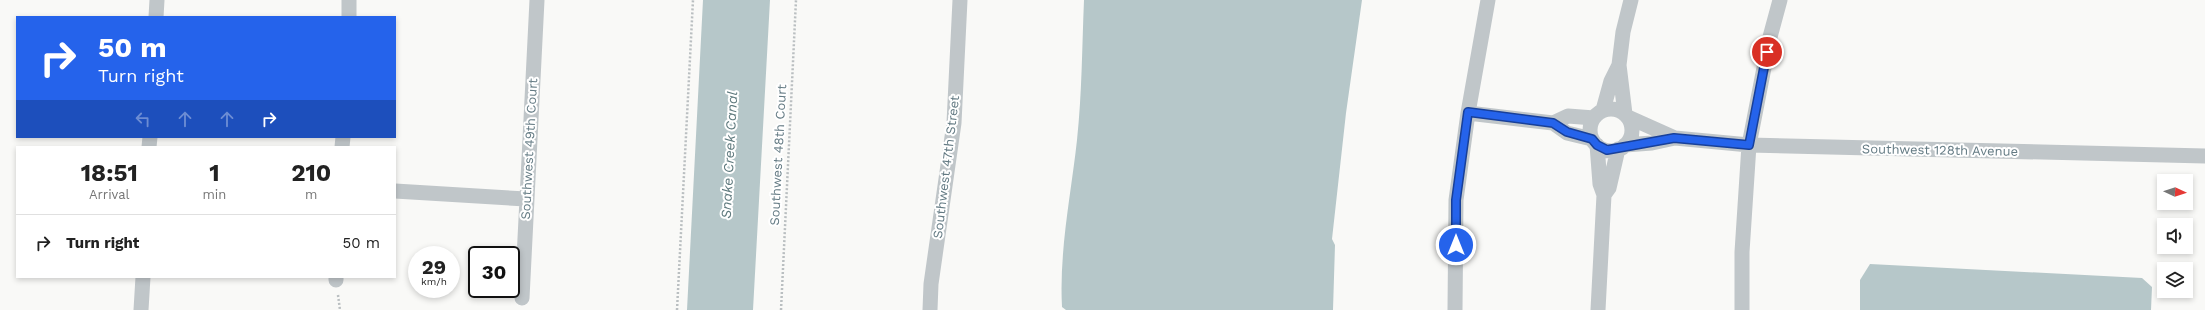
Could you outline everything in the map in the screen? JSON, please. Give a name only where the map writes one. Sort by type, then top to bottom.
[{"type":"street","points":[[156,16],[157,0]]},
{"type":"street","points":[[348,16],[349,0]]},
{"type":"street","name":"Southwest 49th Court","points":[[522,298],[537,0]]},
{"type":"street","name":"Southwest 47th Street","points":[[930,310],[931,284],[954,124],[960,0]]},
{"type":"street","points":[[1455,310],[1456,200],[1468,112],[1488,0]]},
{"type":"street","points":[[1626,116],[1619,66],[1623,32],[1631,0]]},
{"type":"street","points":[[1742,310],[1742,252],[1749,145],[1770,37],[1780,0]]},
{"type":"street","points":[[1598,310],[1604,195],[1600,184],[1594,142],[1590,128],[1598,114],[1611,81],[1619,66]]},
{"type":"street","points":[[1553,123],[1568,116],[1598,114],[1615,109],[1626,116],[1631,122],[1631,135],[1621,147],[1609,188],[1604,195]]},
{"type":"street","points":[[1468,112],[1553,123],[1567,132],[1594,142],[1607,150],[1621,147]]},
{"type":"street","name":"Southwest 128th Avenue","points":[[1626,116],[1674,138]]},
{"type":"street","name":"Southwest 128th Avenue","points":[[1621,147],[1674,138],[1749,145],[2205,156]]},
{"type":"street","points":[[396,191],[526,199]]},
{"type":"street","points":[[141,310],[143,278]]},
{"type":"path","points":[[677,310],[692,0]]},
{"type":"path","name":"Southwest 48th Court","points":[[781,310],[796,0]]},
{"type":"water","name":"Snake Creek Canal","points":[[703,0],[770,0],[753,310],[687,310]]},
{"type":"water","points":[[1084,0],[1362,0],[1346,113],[1332,239],[1335,245],[1333,310],[1066,310],[1062,307],[1062,265],[1080,105]]},
{"type":"water","points":[[1870,264],[2142,278],[2152,287],[2151,310],[1860,310],[1860,280]]},
{"type":"route","points":[[1456,245],[1456,200],[1468,112],[1553,123],[1567,132],[1592,139],[1601,148],[1607,150],[1674,138],[1749,145],[1767,52]]}]
